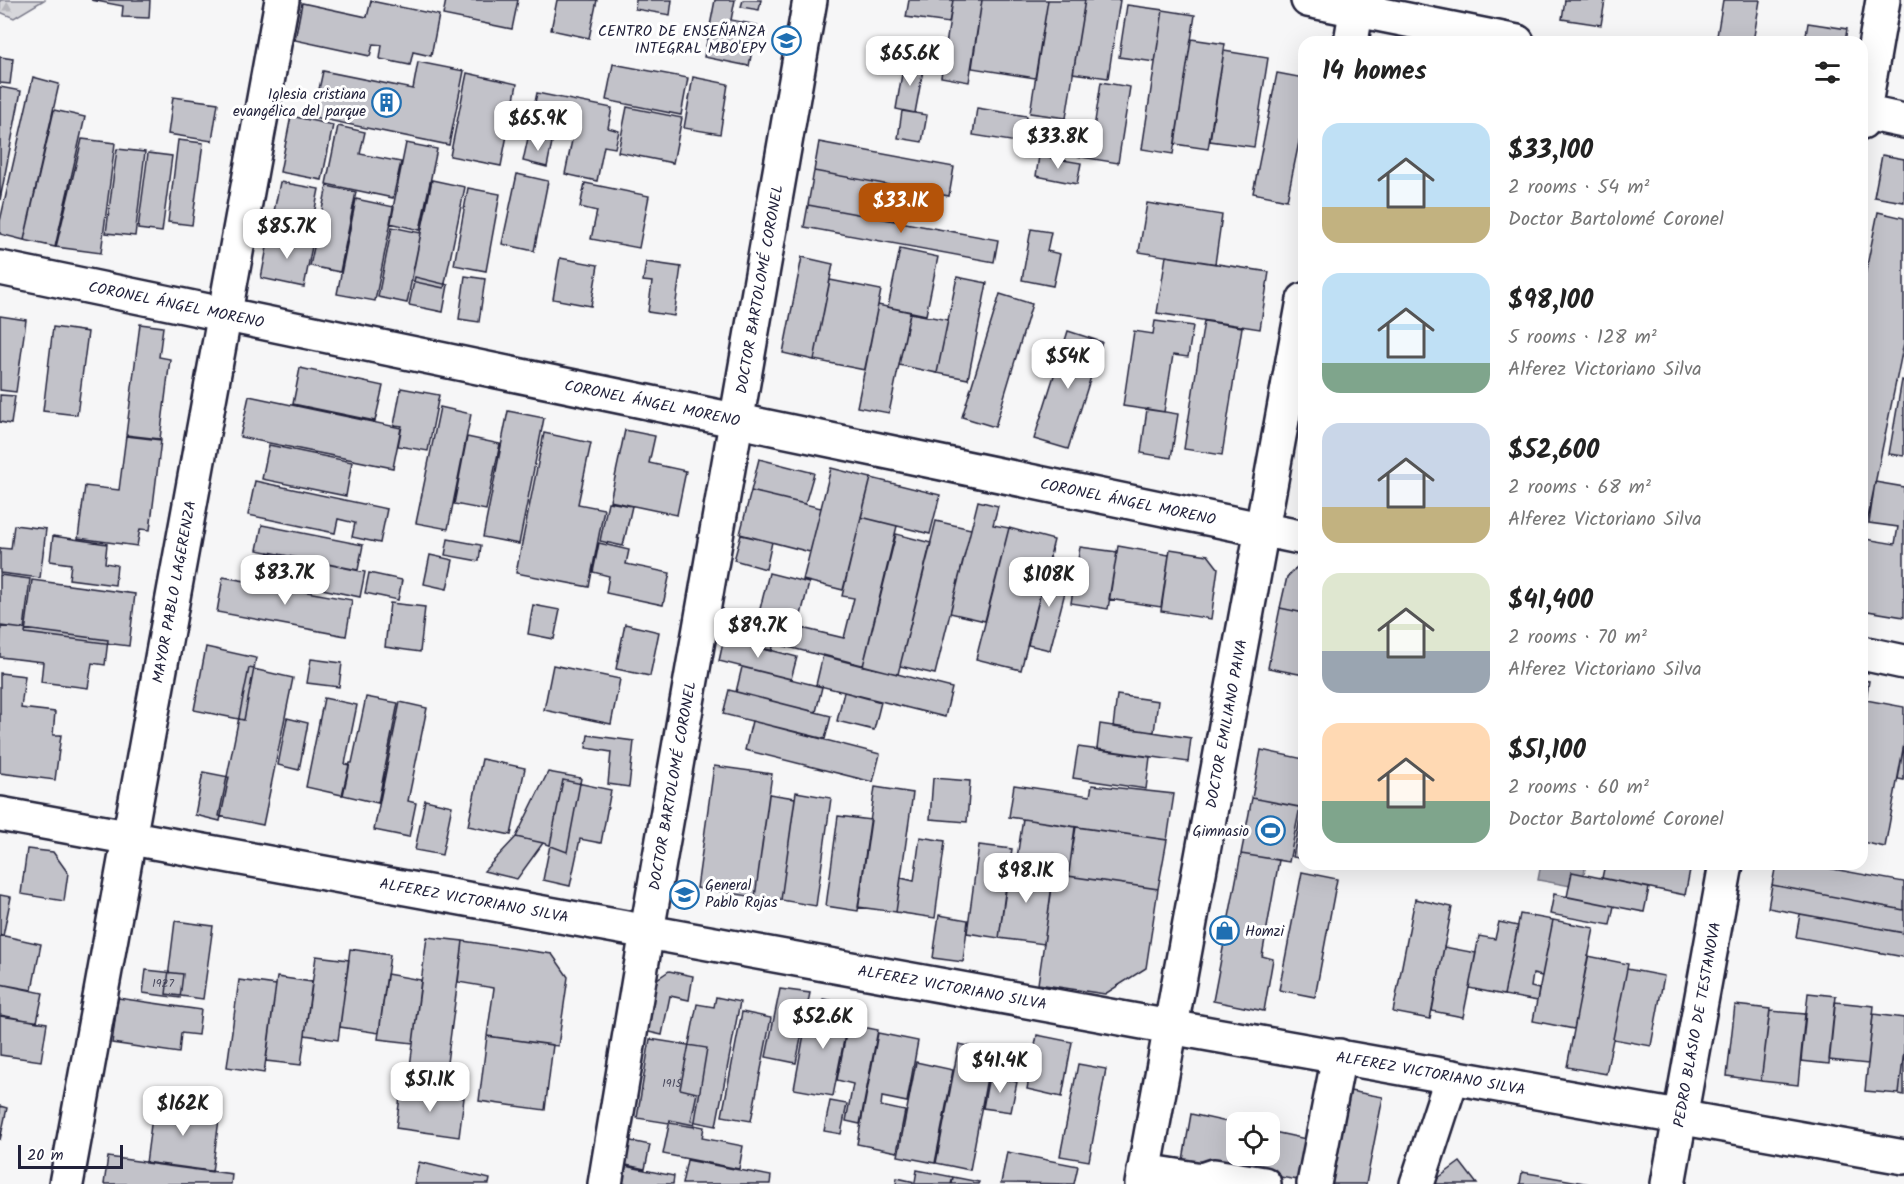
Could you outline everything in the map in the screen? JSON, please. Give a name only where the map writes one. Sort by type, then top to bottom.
[{"type":"street","name":"MAYOR PABLO LAGERENZA","points":[[66,1184],[282,0]]},
{"type":"street","name":"DOCTOR BARTOLOMÉ CORONEL","points":[[605,1184],[810,0]]},
{"type":"street","points":[[1308,0],[1358,5],[1491,36]]},
{"type":"street","points":[[1868,82],[1883,0]]},
{"type":"street","points":[[1352,36],[1358,5]]},
{"type":"street","points":[[1868,116],[1904,121]]},
{"type":"street","name":"CORONEL ÁNGEL MORENO","points":[[0,268],[1298,537]]},
{"type":"street","name":"DOCTOR EMILIANO PAIVA","points":[[1143,1177],[1298,332]]},
{"type":"street","points":[[1868,654],[1904,662]]},
{"type":"street","name":"ALFEREZ VICTORIANO SILVA","points":[[0,814],[1170,1028],[1339,1056],[1904,1158]]},
{"type":"street","name":"PEDRO BLASIO DE TESTANOVA","points":[[1668,1184],[1725,870]]},
{"type":"street","points":[[1314,1184],[1339,1056]]},
{"type":"street","points":[[1417,1184],[1452,1077]]},
{"type":"street","points":[[1143,1177],[1202,1180],[1214,1176],[1264,1184]]},
{"type":"green space","points":[[0,0],[44,0],[14,18],[0,12]]},
{"type":"shaded area","points":[[1540,870],[1585,870],[1581,888],[1538,880]]},
{"type":"building","points":[[91,0],[150,0],[149,18],[122,17],[123,6]]},
{"type":"building","points":[[446,0],[518,0],[512,29],[443,15]]},
{"type":"building","points":[[557,0],[597,0],[589,38],[551,30]]},
{"type":"building","points":[[636,0],[672,0],[670,15],[635,9]]},
{"type":"building","points":[[715,0],[735,0],[731,20],[757,25],[749,66],[704,57]]},
{"type":"building","points":[[743,0],[761,0],[759,10],[741,7]]},
{"type":"building","points":[[909,0],[953,0],[949,23],[906,17]]},
{"type":"building","points":[[953,0],[982,0],[969,82],[941,77]]},
{"type":"building","points":[[982,0],[1048,0],[1035,78],[972,68]]},
{"type":"building","points":[[1048,0],[1085,0],[1066,118],[1030,113]]},
{"type":"building","points":[[1085,0],[1120,0],[1108,78],[1073,73]]},
{"type":"building","points":[[1565,0],[1605,0],[1601,25],[1562,19]]},
{"type":"building","points":[[1723,0],[1760,0],[1754,36],[1717,36]]},
{"type":"building","points":[[371,1],[439,15],[431,56],[413,52],[410,65],[380,59],[382,45],[373,44],[370,56],[295,40],[302,3],[367,17]]},
{"type":"building","points":[[1127,5],[1163,10],[1155,62],[1119,57]]},
{"type":"building","points":[[1163,10],[1195,15],[1173,154],[1142,149]]},
{"type":"building","points":[[1808,23],[1847,29],[1846,36],[1806,36]]},
{"type":"building","points":[[1191,39],[1225,44],[1208,149],[1175,144]]},
{"type":"building","points":[[1224,51],[1268,58],[1254,147],[1210,141]]},
{"type":"building","points":[[0,57],[13,59],[10,84],[0,83]]},
{"type":"building","name":"Iglesia cristiana evangélica del parque","points":[[418,62],[464,71],[449,145],[313,117],[323,71],[413,89]]},
{"type":"building","points":[[904,62],[924,65],[915,113],[896,109]]},
{"type":"building","points":[[613,64],[688,78],[681,115],[606,100]]},
{"type":"building","points":[[467,73],[517,84],[501,166],[450,156]]},
{"type":"building","points":[[1277,73],[1298,77],[1298,147],[1287,200],[1253,193]]},
{"type":"building","points":[[33,77],[59,84],[24,240],[0,234],[0,221]]},
{"type":"building","points":[[693,77],[728,84],[720,134],[684,128]]},
{"type":"building","points":[[1101,82],[1130,87],[1118,163],[1050,152],[1055,122],[1094,128]]},
{"type":"building","points":[[0,87],[21,91],[0,200]]},
{"type":"building","points":[[537,93],[612,108],[608,128],[619,131],[615,148],[604,146],[597,181],[565,174],[576,121],[533,112]]},
{"type":"building","points":[[173,97],[218,103],[212,141],[168,134]]},
{"type":"building","points":[[627,107],[682,118],[673,163],[618,152]]},
{"type":"building","points":[[977,108],[1027,116],[1023,143],[973,135]]},
{"type":"building","points":[[54,110],[85,117],[55,247],[24,240]]},
{"type":"building","points":[[902,111],[927,115],[922,142],[898,138]]},
{"type":"building","points":[[291,116],[333,125],[322,180],[280,172]]},
{"type":"building","points":[[338,126],[365,132],[360,154],[401,162],[393,198],[326,184]]},
{"type":"building","points":[[528,138],[552,142],[547,167],[523,161]]},
{"type":"building","points":[[82,139],[115,143],[101,253],[56,247]]},
{"type":"building","points":[[178,140],[203,143],[192,225],[168,222]]},
{"type":"building","points":[[819,142],[954,167],[949,196],[814,171]]},
{"type":"building","points":[[406,143],[437,149],[420,230],[390,223]]},
{"type":"building","points":[[117,149],[145,152],[135,236],[106,233]]},
{"type":"building","points":[[148,153],[172,156],[162,232],[138,229]]},
{"type":"building","points":[[1882,155],[1904,159],[1904,202],[1874,197]]},
{"type":"building","points":[[1039,156],[1081,163],[1077,184],[1036,176]]},
{"type":"building","points":[[814,171],[901,187],[894,221],[808,205]]},
{"type":"building","points":[[517,174],[548,181],[534,251],[502,244]]},
{"type":"building","points":[[432,180],[465,187],[444,288],[411,281]]},
{"type":"building","points":[[280,182],[319,189],[309,239],[270,231]]},
{"type":"building","points":[[585,183],[649,196],[639,248],[591,239],[597,211],[580,207]]},
{"type":"building","points":[[327,186],[356,192],[340,272],[310,266]]},
{"type":"building","points":[[468,188],[500,194],[486,271],[454,265]]},
{"type":"building","points":[[356,199],[394,207],[375,301],[337,294]]},
{"type":"building","points":[[1147,203],[1222,215],[1215,264],[1139,252]]},
{"type":"building","points":[[808,205],[998,240],[994,262],[804,227]]},
{"type":"building","points":[[1878,212],[1904,218],[1904,343],[1868,518],[1868,261]]},
{"type":"building","points":[[392,227],[421,233],[407,303],[378,297]]},
{"type":"building","points":[[1031,229],[1051,232],[1047,251],[1060,254],[1053,286],[1022,280]]},
{"type":"building","points":[[270,232],[313,241],[304,287],[261,278]]},
{"type":"building","points":[[900,249],[938,257],[926,315],[888,307]]},
{"type":"building","points":[[1166,256],[1269,272],[1260,329],[1157,313]]},
{"type":"building","points":[[802,257],[833,264],[814,360],[783,353]]},
{"type":"building","points":[[560,258],[598,265],[591,306],[553,299]]},
{"type":"building","points":[[646,262],[681,267],[674,316],[648,312],[652,282],[643,281]]},
{"type":"building","points":[[465,276],[485,279],[479,322],[459,319]]},
{"type":"building","points":[[415,277],[448,285],[443,312],[409,305]]},
{"type":"building","points":[[957,277],[987,283],[968,379],[937,373]]},
{"type":"building","points":[[830,280],[881,290],[865,370],[814,360]]},
{"type":"building","points":[[1000,294],[1032,304],[995,427],[962,417]]},
{"type":"building","points":[[878,305],[910,312],[889,413],[857,407]]},
{"type":"building","points":[[910,313],[948,320],[937,373],[899,365]]},
{"type":"building","points":[[0,316],[26,320],[16,392],[0,390]]},
{"type":"building","points":[[1155,321],[1193,326],[1188,357],[1173,355],[1164,412],[1123,406],[1134,331],[1153,334]]},
{"type":"building","points":[[1204,321],[1242,327],[1222,455],[1184,449]]},
{"type":"building","points":[[140,324],[163,327],[159,357],[170,359],[160,439],[126,435]]},
{"type":"building","points":[[53,327],[88,332],[77,415],[43,411]]},
{"type":"building","points":[[1068,331],[1102,342],[1068,449],[1034,439]]},
{"type":"building","points":[[300,368],[383,386],[375,421],[293,404]]},
{"type":"building","points":[[1902,380],[1904,381],[1904,456],[1889,454]]},
{"type":"building","points":[[401,388],[439,395],[428,451],[398,446],[402,426],[394,425]]},
{"type":"building","points":[[0,395],[15,396],[11,424],[0,422]]},
{"type":"building","points":[[249,396],[401,428],[393,468],[240,437]]},
{"type":"building","points":[[440,407],[471,414],[448,529],[416,523]]},
{"type":"building","points":[[1147,409],[1178,414],[1171,458],[1141,453]]},
{"type":"building","points":[[508,411],[544,418],[519,544],[483,537]]},
{"type":"building","points":[[625,430],[655,436],[649,463],[686,471],[677,515],[610,501]]},
{"type":"building","points":[[544,433],[591,443],[578,504],[604,509],[589,587],[516,573]]},
{"type":"building","points":[[126,436],[161,440],[150,530],[140,529],[137,546],[78,538],[85,486],[119,490]]},
{"type":"building","points":[[467,437],[500,444],[486,510],[454,504]]},
{"type":"building","points":[[269,445],[352,462],[346,496],[262,479]]},
{"type":"building","points":[[759,459],[814,473],[805,504],[751,491]]},
{"type":"building","points":[[831,468],[871,478],[843,590],[803,580]]},
{"type":"building","points":[[871,478],[940,495],[930,534],[861,517]]},
{"type":"building","points":[[255,481],[387,509],[380,543],[352,537],[355,523],[338,519],[335,533],[248,515]]},
{"type":"building","points":[[1875,482],[1904,487],[1904,617],[1868,611],[1868,539],[1895,544],[1898,527],[1869,523]]},
{"type":"building","points":[[751,491],[821,508],[810,552],[740,534]]},
{"type":"building","points":[[978,501],[998,506],[993,525],[1009,528],[985,621],[950,613]]},
{"type":"building","points":[[608,502],[632,506],[623,546],[600,541]]},
{"type":"building","points":[[861,517],[897,526],[863,666],[784,646],[789,625],[844,638],[854,598],[842,596]]},
{"type":"building","points":[[936,521],[971,529],[935,674],[900,666]]},
{"type":"building","points":[[14,525],[46,529],[40,578],[0,573],[0,548],[11,549]]},
{"type":"building","points":[[262,525],[363,545],[358,570],[257,550]]},
{"type":"building","points":[[1009,528],[1054,540],[1021,670],[976,659]]},
{"type":"building","points":[[896,534],[931,543],[898,674],[863,666]]},
{"type":"building","points":[[741,535],[772,542],[766,569],[734,560]]},
{"type":"building","points":[[53,536],[107,544],[105,563],[117,565],[115,585],[69,579],[71,564],[50,561]]},
{"type":"building","points":[[448,539],[481,545],[479,561],[445,555]]},
{"type":"building","points":[[599,543],[629,550],[626,564],[670,573],[663,605],[606,593],[609,576],[593,572]]},
{"type":"building","points":[[1118,546],[1169,555],[1161,607],[1109,599]]},
{"type":"building","points":[[1080,547],[1117,552],[1108,609],[1071,603]]},
{"type":"building","points":[[1170,549],[1208,555],[1218,568],[1211,619],[1161,611]]},
{"type":"building","points":[[269,552],[365,572],[360,597],[265,577]]},
{"type":"building","points":[[430,555],[453,560],[447,589],[424,584]]},
{"type":"building","points":[[1298,566],[1298,612],[1280,608],[1287,577]]},
{"type":"building","points":[[1047,567],[1070,573],[1050,650],[1028,645]]},
{"type":"building","points":[[369,573],[402,580],[398,600],[365,593]]},
{"type":"building","points":[[769,573],[809,583],[798,627],[758,617]]},
{"type":"building","points":[[0,575],[30,579],[24,629],[0,626]]},
{"type":"building","points":[[223,577],[352,600],[346,636],[217,612]]},
{"type":"building","points":[[32,580],[135,594],[129,646],[25,633]]},
{"type":"building","points":[[390,603],[425,607],[420,652],[385,647]]},
{"type":"building","points":[[533,605],[560,610],[554,639],[528,634]]},
{"type":"building","points":[[1280,608],[1298,612],[1298,674],[1268,668]]},
{"type":"building","points":[[730,612],[778,622],[772,651],[724,641]]},
{"type":"building","points":[[625,624],[659,632],[650,676],[616,669]]},
{"type":"building","points":[[1,626],[108,640],[105,665],[92,663],[88,688],[41,682],[43,662],[0,657]]},
{"type":"building","points":[[724,638],[797,657],[791,679],[719,661]]},
{"type":"building","points":[[206,647],[256,658],[244,720],[194,710]]},
{"type":"building","points":[[823,655],[952,688],[945,717],[816,685]]},
{"type":"building","points":[[311,659],[342,663],[339,687],[307,683]]},
{"type":"building","points":[[553,665],[620,679],[611,724],[544,710]]},
{"type":"building","points":[[742,667],[822,687],[816,712],[736,692]]},
{"type":"building","points":[[249,668],[293,678],[263,825],[219,816]]},
{"type":"building","points":[[0,673],[25,676],[21,708],[55,712],[53,735],[61,735],[55,780],[0,773]]},
{"type":"building","points":[[729,690],[831,716],[825,739],[723,714]]},
{"type":"building","points":[[844,692],[881,702],[874,730],[837,721]]},
{"type":"building","points":[[1117,695],[1158,701],[1154,732],[1113,727]]},
{"type":"building","points":[[366,697],[398,703],[378,803],[343,795]]},
{"type":"building","points":[[324,698],[357,705],[345,764],[349,765],[342,795],[306,787]]},
{"type":"building","points":[[1868,700],[1904,707],[1904,744],[1885,847],[1868,843]]},
{"type":"building","points":[[400,702],[427,708],[408,801],[416,803],[409,837],[374,830]]},
{"type":"building","points":[[287,718],[308,723],[299,770],[278,765]]},
{"type":"building","points":[[752,721],[880,754],[873,782],[745,750]]},
{"type":"building","points":[[1100,724],[1191,738],[1188,762],[1097,749]]},
{"type":"building","points":[[588,735],[634,741],[629,787],[608,784],[611,752],[586,748]]},
{"type":"building","points":[[1904,744],[1904,780],[1898,779]]},
{"type":"building","points":[[1078,747],[1150,757],[1146,789],[1073,778]]},
{"type":"building","points":[[1261,750],[1298,758],[1298,807],[1252,798]]},
{"type":"building","points":[[482,759],[525,768],[511,835],[468,826]]},
{"type":"building","points":[[714,766],[772,774],[755,897],[697,888]]},
{"type":"building","points":[[203,772],[229,777],[220,821],[195,815]]},
{"type":"building","points":[[548,772],[581,778],[567,852],[543,843],[516,837]]},
{"type":"building","points":[[933,778],[970,781],[967,822],[930,819]]},
{"type":"building","points":[[563,780],[611,790],[601,843],[580,839],[570,886],[543,880]]},
{"type":"building","points":[[1014,785],[1090,796],[1092,785],[1174,794],[1167,840],[1009,817]]},
{"type":"building","points":[[875,787],[913,793],[896,912],[858,907]]},
{"type":"building","points":[[796,792],[831,798],[816,906],[781,900]]},
{"type":"building","points":[[769,794],[795,798],[781,900],[755,897]]},
{"type":"building","name":"Gimnasio","points":[[1252,798],[1298,807],[1289,862],[1241,854]]},
{"type":"building","points":[[425,800],[452,806],[442,855],[415,850]]},
{"type":"building","points":[[838,816],[871,820],[858,911],[826,906]]},
{"type":"building","points":[[1023,819],[1075,827],[1069,872],[1016,864]]},
{"type":"building","points":[[1076,827],[1167,840],[1158,889],[1068,876]]},
{"type":"building","points":[[1298,829],[1298,858],[1293,857]]},
{"type":"building","points":[[516,837],[543,843],[517,879],[484,871]]},
{"type":"building","points":[[920,837],[945,841],[935,918],[896,912],[901,878],[914,881]]},
{"type":"building","points":[[979,845],[1012,849],[999,938],[967,933]]},
{"type":"building","points":[[27,849],[53,852],[68,873],[64,901],[21,894]]},
{"type":"building","points":[[1241,854],[1279,860],[1262,956],[1273,959],[1264,1011],[1213,1001]]},
{"type":"building","points":[[1009,863],[1054,870],[1044,944],[999,938]]},
{"type":"building","points":[[1604,870],[1690,870],[1685,895],[1602,878]]},
{"type":"building","points":[[1775,870],[1839,870],[1904,882],[1904,910],[1772,885]]},
{"type":"building","points":[[1302,872],[1337,879],[1315,997],[1279,990]]},
{"type":"building","points":[[1572,872],[1649,888],[1644,912],[1567,897]]},
{"type":"building","points":[[1054,874],[1158,889],[1146,968],[1105,994],[1038,984]]},
{"type":"building","points":[[1772,885],[1904,910],[1904,933],[1768,908]]},
{"type":"building","points":[[1554,894],[1614,906],[1610,925],[1550,914]]},
{"type":"building","points":[[0,895],[11,897],[3,936],[0,935]]},
{"type":"building","points":[[1415,899],[1452,907],[1430,1019],[1393,1012]]},
{"type":"building","points":[[1520,914],[1553,920],[1542,976],[1533,974],[1531,987],[1539,989],[1537,1001],[1504,995]]},
{"type":"building","points":[[1800,914],[1904,933],[1904,957],[1796,937]]},
{"type":"building","points":[[939,915],[968,920],[963,962],[933,958]]},
{"type":"building","points":[[1553,920],[1594,928],[1574,1029],[1533,1021]]},
{"type":"building","points":[[175,921],[213,926],[203,999],[166,994]]},
{"type":"building","points":[[1499,922],[1518,926],[1504,995],[1469,988],[1479,936],[1495,939]]},
{"type":"building","points":[[0,935],[41,944],[32,990],[0,984]]},
{"type":"building","points":[[427,937],[463,941],[445,1078],[409,1074]]},
{"type":"building","points":[[463,941],[552,954],[568,977],[558,1046],[487,1036],[494,988],[458,982]]},
{"type":"building","points":[[1444,947],[1476,953],[1463,1017],[1432,1011]]},
{"type":"building","points":[[350,949],[390,955],[379,1033],[340,1027]]},
{"type":"building","points":[[316,956],[349,960],[338,1040],[305,1035]]},
{"type":"building","points":[[1588,956],[1628,964],[1606,1074],[1567,1067]]},
{"type":"building","points":[[1627,969],[1664,976],[1651,1046],[1613,1039]]},
{"type":"building","points":[[146,970],[183,974],[180,998],[143,993]]},
{"type":"building","points":[[669,971],[693,976],[689,1000],[670,996],[662,1035],[640,1030],[648,985]]},
{"type":"building","points":[[387,974],[421,980],[413,1043],[378,1039]]},
{"type":"building","points":[[277,977],[312,982],[301,1065],[266,1061]]},
{"type":"building","points":[[239,980],[276,985],[264,1073],[227,1067]]},
{"type":"building","points":[[0,984],[43,993],[37,1022],[0,1015]]},
{"type":"building","points":[[780,989],[810,993],[796,1063],[766,1057]]},
{"type":"building","points":[[1808,993],[1836,996],[1829,1064],[1801,1061]]},
{"type":"building","points":[[716,997],[740,1002],[716,1126],[691,1121],[697,1093],[680,1089],[697,1004],[714,1007]]},
{"type":"building","points":[[118,998],[201,1010],[198,1035],[181,1033],[179,1053],[112,1043]]},
{"type":"building","points":[[823,999],[851,1004],[833,1096],[794,1089],[806,1023],[818,1026]]},
{"type":"building","points":[[1835,1002],[1874,1006],[1868,1064],[1829,1060]]},
{"type":"building","points":[[1735,1005],[1770,1009],[1761,1081],[1727,1076]]},
{"type":"building","points":[[1770,1011],[1805,1014],[1798,1085],[1761,1081]]},
{"type":"building","points":[[742,1012],[771,1018],[751,1121],[722,1116]]},
{"type":"building","points":[[1873,1014],[1904,1018],[1904,1050],[1899,1094],[1865,1091]]},
{"type":"building","points":[[0,1016],[47,1023],[41,1061],[0,1055]]},
{"type":"building","points":[[848,1024],[878,1030],[860,1124],[846,1121],[853,1084],[837,1080]]},
{"type":"building","points":[[878,1033],[918,1041],[907,1102],[882,1097],[881,1106],[905,1111],[897,1152],[857,1144]]},
{"type":"building","points":[[1037,1035],[1072,1042],[1062,1097],[1027,1089]]},
{"type":"building","points":[[487,1036],[553,1045],[545,1110],[479,1101]]},
{"type":"building","points":[[650,1039],[707,1048],[694,1127],[637,1118]]},
{"type":"building","points":[[959,1044],[992,1051],[970,1170],[936,1163]]},
{"type":"building","points":[[1904,1050],[1904,1095],[1899,1094]]},
{"type":"building","points":[[916,1062],[953,1070],[935,1163],[898,1156]]},
{"type":"building","points":[[1078,1064],[1106,1069],[1089,1161],[1060,1156]]},
{"type":"building","points":[[989,1076],[1017,1082],[1011,1112],[983,1108]]},
{"type":"building","points":[[401,1089],[464,1098],[459,1137],[396,1128]]},
{"type":"building","points":[[1350,1091],[1383,1097],[1366,1184],[1332,1184]]},
{"type":"building","points":[[830,1101],[847,1104],[841,1134],[824,1131]]},
{"type":"building","points":[[154,1102],[220,1112],[212,1172],[146,1163]]},
{"type":"building","points":[[0,1106],[7,1108],[0,1140]]},
{"type":"building","points":[[1191,1114],[1226,1122],[1226,1166],[1280,1166],[1280,1133],[1311,1140],[1303,1181],[1183,1160]]},
{"type":"building","points":[[670,1120],[704,1127],[702,1138],[743,1146],[739,1169],[663,1154]]},
{"type":"building","points":[[617,1138],[650,1145],[645,1169],[612,1162]]},
{"type":"building","points":[[1007,1152],[1078,1166],[1074,1184],[1001,1183]]},
{"type":"building","points":[[108,1157],[232,1174],[231,1184],[104,1184]]},
{"type":"building","points":[[687,1160],[771,1176],[770,1184],[682,1184]]},
{"type":"building","points":[[419,1162],[490,1179],[489,1184],[414,1184]]},
{"type":"building","points":[[1460,1162],[1477,1184],[1437,1184],[1434,1181]]},
{"type":"building","points":[[620,1165],[674,1176],[673,1184],[620,1184]]},
{"type":"building","points":[[917,1170],[953,1177],[951,1184],[896,1184],[897,1178],[915,1182]]},
{"type":"building","points":[[1522,1172],[1590,1184],[1520,1184]]},
{"type":"building","points":[[1522,1172],[1590,1184],[1520,1184]]},
{"type":"building","points":[[953,1177],[979,1182],[978,1184],[952,1184]]},
{"type":"place","name":"CENTRO DE ENSEÑANZA INTEGRAL MBO'EPY","points":[[787,40]]},
{"type":"place","name":"Iglesia cristiana evangélica del parque","points":[[387,103]]},
{"type":"place","name":"Gimnasio","points":[[1270,831]]},
{"type":"place","name":"General Pablo Rojas","points":[[684,894]]},
{"type":"place","name":"Homzi","points":[[1224,931]]}]
